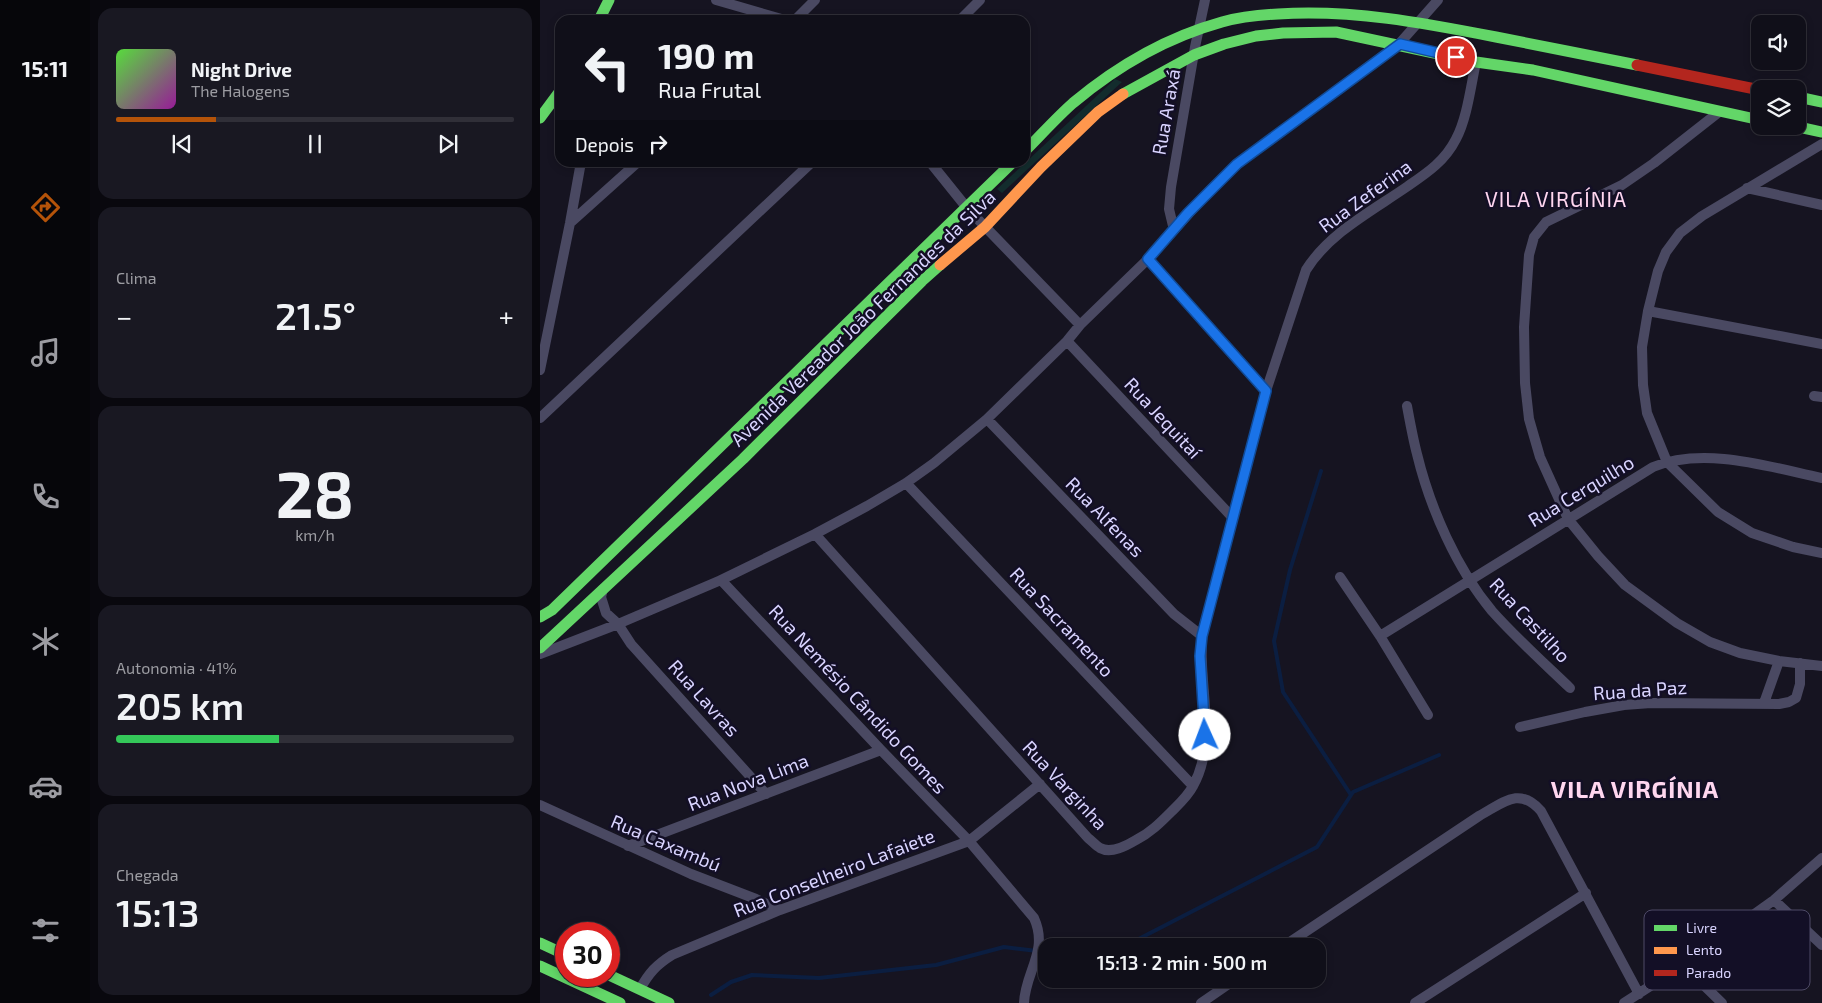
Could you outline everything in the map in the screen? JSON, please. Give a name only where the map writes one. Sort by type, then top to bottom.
[{"type":"main road","points":[[602,15],[609,0]]},
{"type":"main road","points":[[1030,146],[1072,104],[1110,76],[1162,46],[1222,21],[1250,14],[1284,10],[1348,10],[1420,22],[1751,88]]},
{"type":"main road","name":"Avenida Vereador João Fernandes da Silva","points":[[540,648],[743,459],[922,281],[985,227],[1041,167],[1098,112],[1126,92],[1194,55],[1224,44],[1256,36],[1315,31],[1336,32],[1400,44],[1476,62],[1533,70],[1751,118]]},
{"type":"main road","points":[[540,118],[555,98]]},
{"type":"main road","points":[[1806,99],[1822,102]]},
{"type":"main road","points":[[1806,129],[1822,132]]},
{"type":"main road","name":"Avenida Vereador João Fernandes da Silva","points":[[540,618],[552,610],[1008,167]]},
{"type":"main road","points":[[771,396],[786,416]]},
{"type":"main road","points":[[540,943],[555,950]]},
{"type":"main road","points":[[540,966],[620,1003]]},
{"type":"main road","points":[[620,980],[669,1003]]},
{"type":"street","points":[[607,15],[609,0]]},
{"type":"street","points":[[716,0],[768,15]]},
{"type":"street","points":[[800,15],[814,0]]},
{"type":"street","points":[[965,15],[980,0]]},
{"type":"street","name":"Rua Araxá","points":[[1174,230],[1169,209],[1171,187],[1198,30],[1205,0]]},
{"type":"street","points":[[540,654],[618,624],[722,580],[815,534],[906,482],[934,463],[987,420],[1067,341],[1080,325],[1120,288],[1205,195],[1237,164],[1400,44],[1438,0]]},
{"type":"street","name":"Rua Zeferina","points":[[1266,391],[1306,270],[1316,255],[1333,238],[1429,172],[1445,158],[1457,138],[1476,62]]},
{"type":"street","points":[[1719,112],[1654,163],[1622,185],[1546,222],[1534,237],[1529,255],[1524,327],[1525,383],[1529,419],[1540,457],[1568,519],[1625,585],[1677,623],[1710,642],[1740,653],[1779,661],[1822,666]]},
{"type":"street","points":[[1822,144],[1702,216],[1680,233],[1666,252],[1658,271],[1648,311],[1642,347],[1643,385],[1647,413],[1667,462],[1718,512],[1752,533],[1793,547],[1822,553]]},
{"type":"street","points":[[540,370],[580,167]]},
{"type":"street","points":[[570,223],[632,167]]},
{"type":"street","points":[[540,418],[807,167]]},
{"type":"street","points":[[934,167],[967,208],[1080,325]]},
{"type":"street","points":[[1748,188],[1822,205]]},
{"type":"street","points":[[1148,259],[1266,391]]},
{"type":"street","points":[[1648,311],[1822,344]]},
{"type":"street","name":"Rua Jequitaí","points":[[1067,341],[1233,518]]},
{"type":"street","name":"Rua Varginha","points":[[815,534],[1088,838],[1101,849],[1112,850],[1148,834],[1180,804],[1193,786],[1202,765],[1206,722],[1200,656],[1202,636],[1266,391]]},
{"type":"street","name":"Rua Castilho","points":[[1407,406],[1417,455],[1435,510],[1442,528],[1470,580],[1492,611],[1570,688]]},
{"type":"street","name":"Rua Alfenas","points":[[987,420],[1174,614],[1202,636]]},
{"type":"street","name":"Rua Cerquilho","points":[[1380,636],[1653,467],[1667,462],[1699,458],[1727,460],[1822,478]]},
{"type":"street","name":"Rua Sacramento","points":[[906,482],[1193,786]]},
{"type":"street","points":[[1340,577],[1380,636],[1428,715]]},
{"type":"street","name":"Rua Nemésio Cândido Gomes","points":[[722,580],[969,841],[1034,918],[1040,938],[1024,1003]]},
{"type":"street","name":"Rua Lavras","points":[[603,589],[601,597],[606,613],[618,624],[631,644],[766,794]]},
{"type":"street","points":[[1764,703],[1779,661]]},
{"type":"street","name":"Rua da Paz","points":[[1520,727],[1624,705],[1651,703],[1779,704],[1789,702],[1796,698],[1800,684],[1800,663]]},
{"type":"street","name":"Rua Nova Lima","points":[[628,846],[881,750]]},
{"type":"street","name":"Rua Conselheiro Lafaiete","points":[[640,989],[658,964],[672,955],[780,910],[969,841],[1040,784]]},
{"type":"street","points":[[1296,938],[1479,816],[1511,799],[1525,797],[1542,811],[1639,994]]},
{"type":"street","name":"Rua Caxambú","points":[[540,806],[628,846],[780,910]]},
{"type":"street","points":[[1760,910],[1822,858]]},
{"type":"street","points":[[1415,1003],[1586,893]]},
{"type":"street","points":[[1774,900],[1785,910]]},
{"type":"street","points":[[1810,934],[1822,945]]},
{"type":"street","points":[[1201,1003],[1223,988]]},
{"type":"street","points":[[1624,1003],[1645,990]]},
{"type":"street","points":[[1709,990],[1722,1003]]},
{"type":"green space","points":[[1115,79],[1122,82],[1002,193],[997,189],[1021,167],[1030,167],[1030,158]]},
{"type":"waterway","points":[[1321,471],[1290,570],[1274,641],[1283,692],[1351,795]]},
{"type":"waterway","points":[[1141,938],[1317,847],[1353,792],[1439,755]]},
{"type":"waterway","points":[[711,995],[731,982],[752,975],[819,978],[936,965],[1004,947],[1038,951]]},
{"type":"traffic: fast","points":[[602,15],[609,0]]},
{"type":"traffic: fast","points":[[1030,146],[1073,103],[1107,77],[1143,55],[1202,28],[1250,16],[1305,13],[1387,18],[1637,65]]},
{"type":"traffic: fast","points":[[1123,94],[1194,55],[1224,44],[1256,36],[1283,33],[1336,32],[1476,62],[1533,70],[1751,118]]},
{"type":"traffic: fast","points":[[540,118],[555,98]]},
{"type":"traffic: fast","points":[[1806,99],[1822,102]]},
{"type":"traffic: fast","points":[[1806,129],[1822,132]]},
{"type":"traffic: fast","points":[[540,617],[552,610],[1008,167]]},
{"type":"traffic: fast","points":[[540,648],[743,459],[940,265]]},
{"type":"traffic: fast","points":[[540,943],[555,950]]},
{"type":"traffic: fast","points":[[540,966],[620,1003]]},
{"type":"traffic: fast","points":[[620,980],[669,1003]]},
{"type":"traffic: slow","points":[[940,265],[985,227],[1041,167],[1098,112],[1123,94]]},
{"type":"traffic: jam","points":[[1637,65],[1751,88]]},
{"type":"district","name":"VILA VIRGÍNIA","points":[[1556,200]]},
{"type":"district","name":"VILA VIRGÍNIA","points":[[1635,790]]},
{"type":"route","points":[[1205,735],[1206,722],[1200,656],[1202,636],[1266,391],[1148,259],[1188,213],[1237,164],[1400,44],[1456,57]]}]
